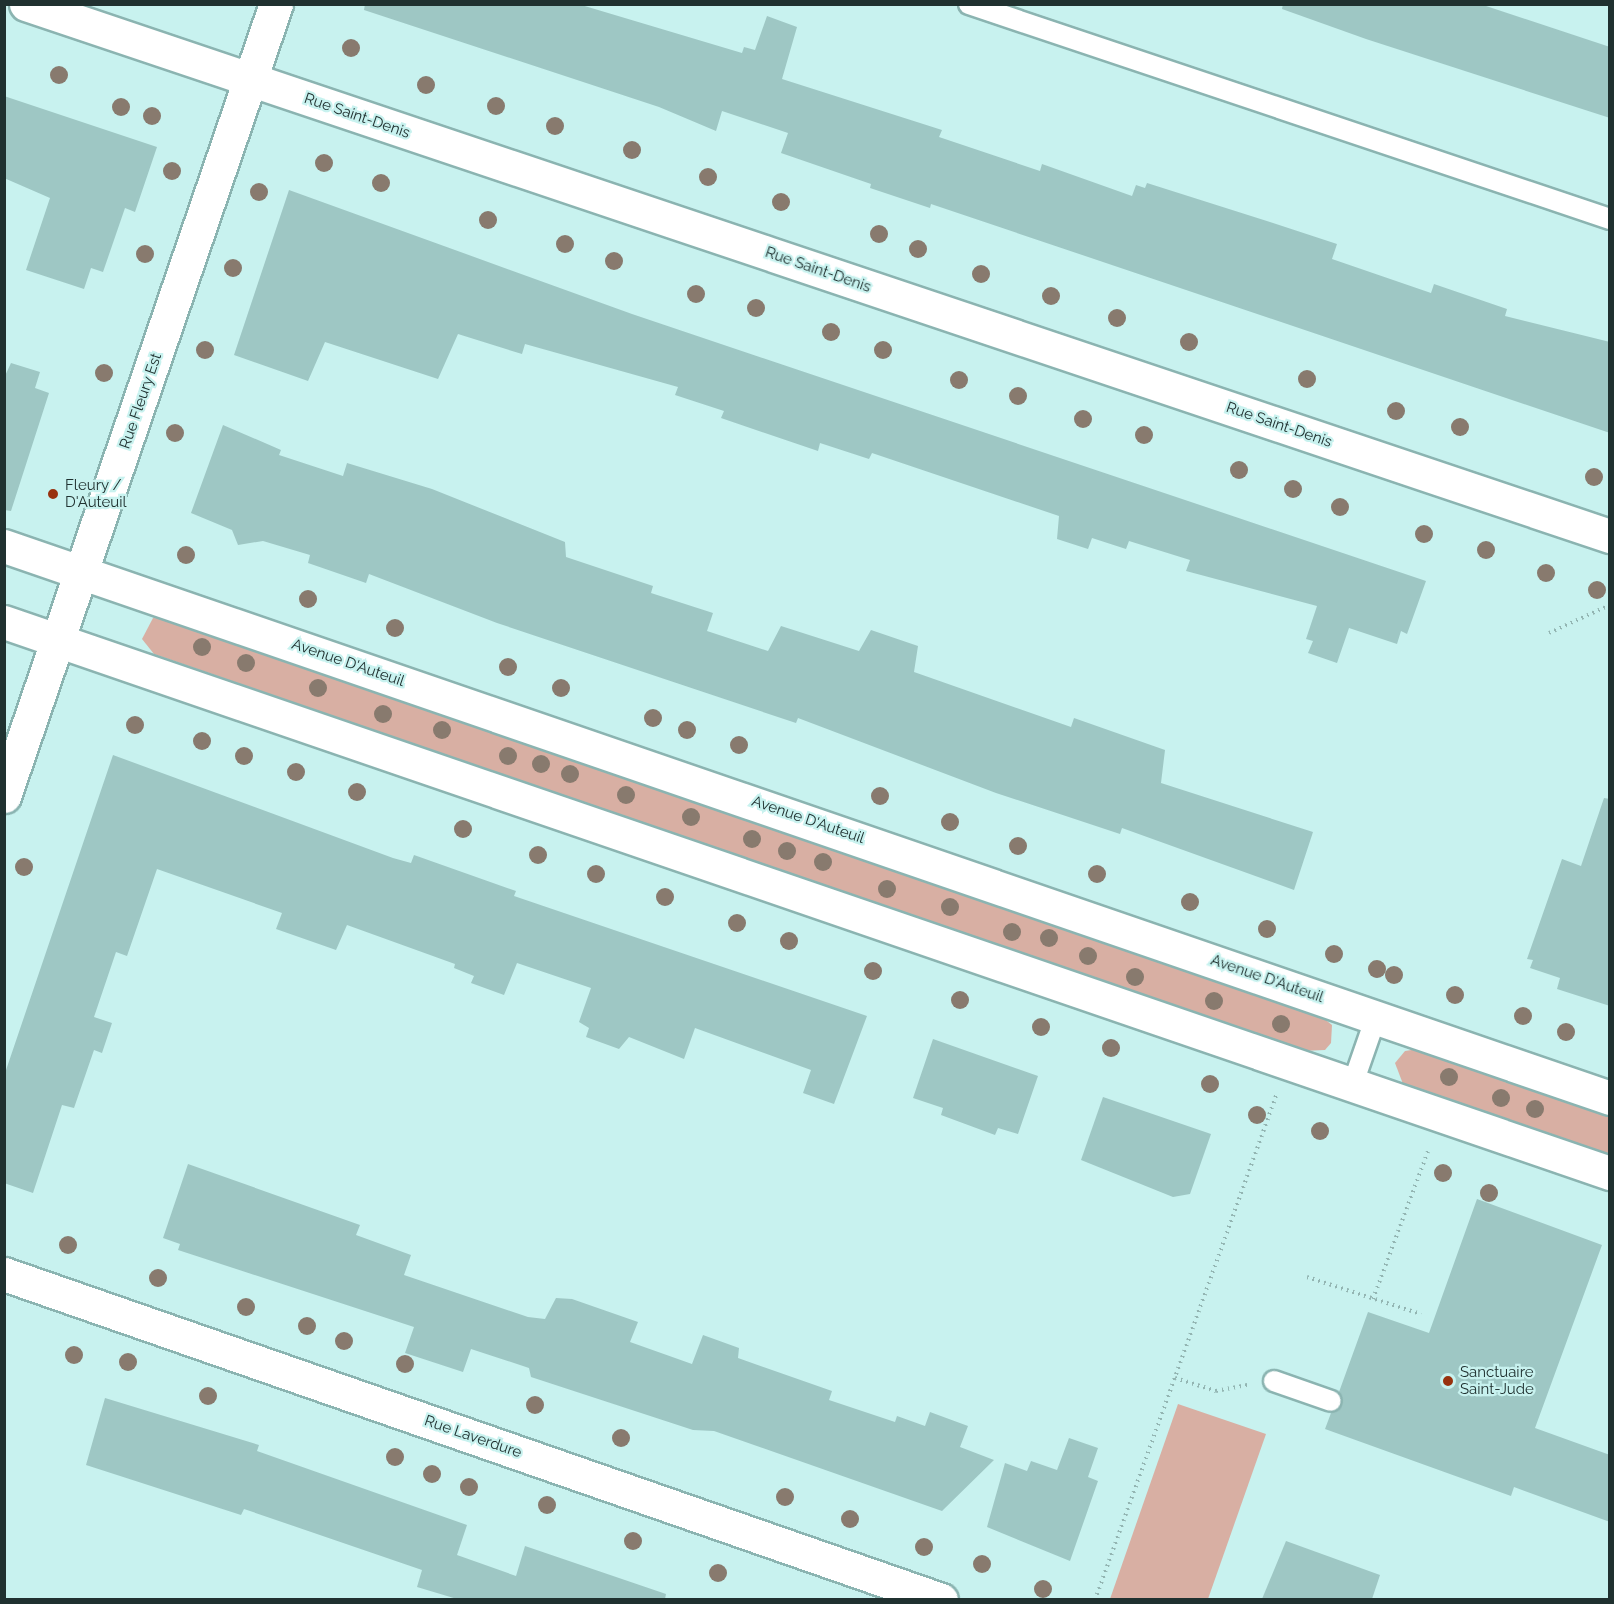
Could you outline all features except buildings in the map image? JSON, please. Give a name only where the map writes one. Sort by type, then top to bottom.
[{"type":"street","name":"Rue Saint-Denis","points":[[26,4],[1610,536]]},
{"type":"street","name":"Rue Fleury Est","points":[[4,796],[60,641],[276,4]]},
{"type":"street","name":"Avenue D'Auteuil","points":[[4,546],[1610,1098]]},
{"type":"street","points":[[4,622],[1610,1173]]},
{"type":"street","name":"Rue Laverdure","points":[[4,1274],[941,1599]]},
{"type":"lane","points":[[969,4],[1610,219]]},
{"type":"lane","points":[[1352,1086],[1376,1017]]},
{"type":"lane","points":[[1265,1382],[1331,1401]]},
{"type":"path","points":[[1549,633],[1610,605]]},
{"type":"path","points":[[1095,1599],[1278,1093]]},
{"type":"path","points":[[1372,1299],[1429,1146]]},
{"type":"path","points":[[1307,1277],[1421,1314]]},
{"type":"path","points":[[1175,1378],[1216,1391],[1265,1382]]},
{"type":"shaded area","points":[[153,618],[173,619],[1322,1017],[1332,1025],[1331,1043],[1325,1050],[1302,1051],[154,654],[142,639]]},
{"type":"shaded area","points":[[1418,1049],[1609,1116],[1609,1155],[1403,1084],[1395,1063],[1405,1051]]},
{"type":"shaded area","points":[[1178,1404],[1266,1434],[1208,1599],[1110,1599]]},
{"type":"place","name":"Fleury / D'Auteuil","points":[[53,494]]},
{"type":"place","name":"Sanctuaire Saint-Jude","points":[[1448,1381]]}]
